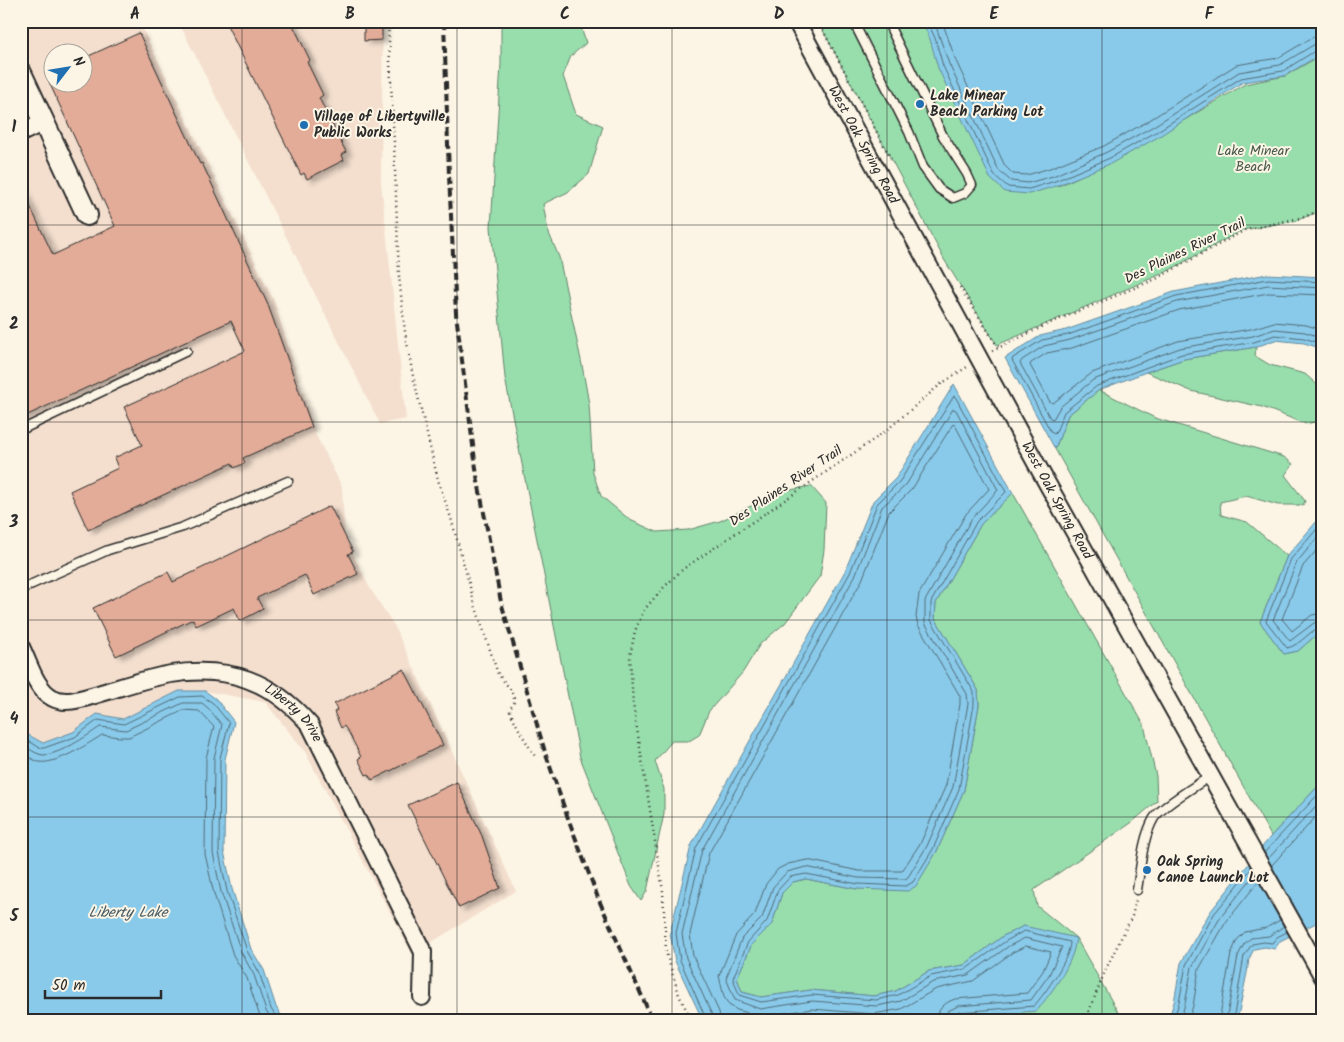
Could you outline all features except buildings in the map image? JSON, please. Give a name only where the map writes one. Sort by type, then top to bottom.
[{"type":"street","name":"West Oak Spring Road","points":[[796,21],[978,359],[1323,977]]},
{"type":"street","points":[[21,74],[87,215]]},
{"type":"street","points":[[21,133],[44,122]]},
{"type":"street","name":"Liberty Drive","points":[[21,647],[43,691],[54,699],[74,700],[170,674],[224,672],[248,679],[272,690],[294,707],[310,725],[423,952],[422,997]]},
{"type":"lane","points":[[853,21],[909,132],[923,167],[939,190],[953,198],[965,193],[972,185],[943,136],[887,21]]},
{"type":"lane","points":[[21,430],[187,351]]},
{"type":"lane","points":[[21,590],[108,550],[183,527],[288,482]]},
{"type":"lane","points":[[1137,890],[1145,842],[1155,817],[1193,787],[1211,776]]},
{"type":"path","points":[[388,21],[398,276],[413,376],[438,480],[488,646],[498,674],[514,696],[515,701],[510,712],[536,758]]},
{"type":"path","points":[[818,21],[892,160]]},
{"type":"path","name":"Des Plaines River Trail","points":[[692,1021],[679,995],[666,952],[664,891],[633,704],[630,656],[635,631],[644,610],[682,569],[882,434],[941,384],[998,347],[1156,279],[1246,230],[1323,210]]},
{"type":"path","points":[[957,282],[998,347]]},
{"type":"path","points":[[1085,1021],[1106,969],[1132,916],[1137,890]]},
{"type":"shaded area","points":[[21,21],[139,21],[274,301],[316,435],[342,487],[345,539],[370,588],[395,627],[516,891],[412,954],[305,752],[265,702],[205,691],[180,691],[123,719],[97,715],[73,732],[43,744],[21,731]]},
{"type":"shaded area","points":[[178,21],[383,21],[381,182],[406,419],[380,424]]},
{"type":"green space","points":[[501,21],[579,21],[586,43],[571,56],[563,76],[576,114],[603,126],[589,174],[568,192],[543,204],[548,231],[559,257],[582,365],[589,404],[593,473],[601,496],[630,520],[657,532],[688,530],[720,521],[780,492],[811,486],[826,503],[824,550],[820,576],[785,623],[760,644],[743,672],[709,711],[699,735],[689,741],[672,741],[655,761],[664,789],[664,814],[647,891],[641,901],[631,886],[580,757],[505,378],[491,227],[501,64]]},
{"type":"green space","name":"Lake Minear Beach","points":[[818,21],[932,21],[1029,192],[1061,185],[1129,153],[1245,84],[1285,76],[1323,54],[1323,210],[1295,221],[1242,230],[1166,272],[997,345],[945,261]]},
{"type":"green space","points":[[1256,347],[1255,356],[1270,365],[1305,374],[1323,390],[1323,420],[1306,424],[1262,407],[1191,391],[1146,372],[1184,359]]},
{"type":"green space","points":[[1099,390],[1155,418],[1284,457],[1293,464],[1285,475],[1305,501],[1303,505],[1278,505],[1246,496],[1220,502],[1221,515],[1247,522],[1287,556],[1260,622],[1284,654],[1298,651],[1323,629],[1323,781],[1271,836],[1055,449],[1068,415]]},
{"type":"green space","points":[[1013,493],[1144,725],[1156,776],[1157,801],[1131,823],[1034,890],[1037,906],[1076,938],[1123,1021],[950,1021],[960,1017],[1024,926],[1003,936],[964,965],[929,971],[896,991],[874,996],[811,990],[761,997],[742,992],[737,978],[752,944],[772,924],[782,893],[793,882],[806,879],[857,889],[916,885],[937,851],[964,790],[979,705],[978,690],[935,618],[936,603],[981,524]]},
{"type":"water","points":[[922,21],[1323,21],[1323,53],[1284,76],[1243,82],[1158,137],[1112,163],[1056,186],[1029,194],[1005,192],[990,178],[938,68],[930,39]]},
{"type":"water","points":[[1267,274],[1323,277],[1323,349],[1304,343],[1275,340],[1256,347],[1184,359],[1146,372],[1099,390],[1068,415],[1055,449],[1005,358],[1040,336],[1066,330],[1174,292]]},
{"type":"water","points":[[954,384],[1013,493],[981,524],[936,603],[935,618],[978,690],[979,705],[964,790],[937,851],[916,886],[908,891],[857,889],[806,879],[793,882],[782,893],[772,924],[752,944],[737,978],[742,992],[761,997],[811,990],[874,996],[896,991],[929,971],[964,965],[1003,936],[1024,926],[1076,938],[1071,958],[1056,986],[1037,1011],[960,1017],[950,1021],[703,1021],[675,961],[670,933],[691,846],[845,571],[873,501],[896,478]]},
{"type":"water","points":[[1323,514],[1323,629],[1298,651],[1284,654],[1260,622],[1287,556]]},
{"type":"water","name":"Liberty Lake","points":[[179,691],[205,691],[216,699],[234,722],[225,759],[224,851],[232,889],[251,949],[264,970],[276,1007],[285,1021],[21,1021],[21,731],[43,743],[73,732],[97,714],[123,719]]},
{"type":"water","points":[[1323,781],[1323,922],[1318,922],[1280,941],[1275,949],[1265,947],[1254,949],[1249,959],[1237,1021],[1168,1021],[1174,1002],[1181,963],[1210,912],[1271,836]]},
{"type":"railway","points":[[444,21],[456,314],[477,476],[501,602],[545,752],[565,810],[598,898],[653,1021]]},
{"type":"place","name":"Lake Minear Beach Parking Lot","points":[[920,104]]},
{"type":"place","name":"Village of Libertyville Public Works","points":[[304,125]]},
{"type":"place","name":"Oak Spring Canoe Launch Lot","points":[[1147,870]]}]
